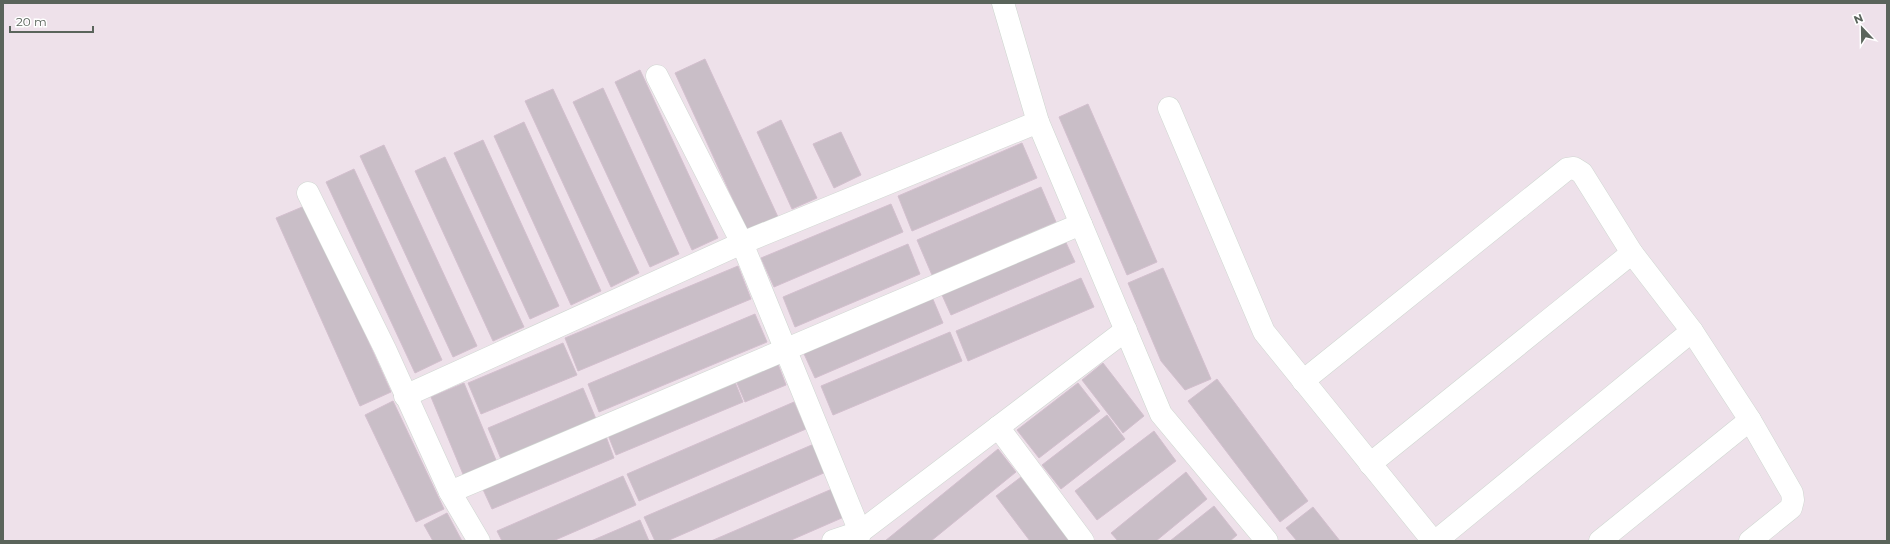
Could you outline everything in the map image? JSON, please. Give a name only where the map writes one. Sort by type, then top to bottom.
[{"type":"street","points":[[1004,6],[1015,48],[1038,122],[1161,414],[1267,541]]},
{"type":"street","points":[[657,76],[742,243],[786,348],[859,537]]},
{"type":"street","points":[[1169,108],[1264,332],[1434,541],[1692,331]]},
{"type":"street","points":[[405,396],[742,243],[1038,122]]},
{"type":"street","points":[[1303,381],[1567,170],[1574,168],[1582,173],[1632,253],[1692,331],[1750,420],[1792,493],[1793,500],[1791,508],[1750,541]]},
{"type":"street","points":[[308,193],[385,349],[405,396],[450,492],[479,541]]},
{"type":"street","points":[[450,492],[1080,224]]},
{"type":"street","points":[[1370,464],[1632,253]]},
{"type":"street","points":[[833,541],[859,537],[998,427],[1126,330]]},
{"type":"street","points":[[1600,541],[1750,420]]},
{"type":"street","points":[[998,427],[1083,541]]},
{"type":"building","points":[[705,59],[778,217],[747,230],[675,73]]},
{"type":"building","points":[[640,70],[718,238],[692,250],[615,82]]},
{"type":"building","points":[[603,88],[679,254],[650,267],[573,102]]},
{"type":"building","points":[[553,89],[639,273],[611,287],[525,101]]},
{"type":"building","points":[[1088,104],[1157,262],[1127,275],[1059,117]]},
{"type":"building","points":[[781,120],[817,198],[792,209],[757,132]]},
{"type":"building","points":[[524,122],[601,291],[571,305],[494,136]]},
{"type":"building","points":[[841,132],[861,175],[834,188],[813,144]]},
{"type":"building","points":[[483,140],[559,306],[530,319],[454,153]]},
{"type":"building","points":[[1022,143],[1037,178],[912,231],[898,196]]},
{"type":"building","points":[[384,145],[477,346],[453,357],[360,156]]},
{"type":"building","points":[[445,157],[524,327],[493,341],[415,171]]},
{"type":"building","points":[[354,169],[442,360],[415,373],[326,182]]},
{"type":"building","points":[[1041,187],[1056,222],[932,275],[917,240]]},
{"type":"building","points":[[891,204],[903,232],[774,287],[761,258]]},
{"type":"building","points":[[307,205],[391,392],[360,406],[276,218]]},
{"type":"building","points":[[1062,234],[1075,262],[951,315],[938,286]]},
{"type":"building","points":[[908,244],[920,274],[795,327],[783,297]]},
{"type":"building","points":[[738,266],[751,299],[578,371],[565,338]]},
{"type":"building","points":[[1163,268],[1211,379],[1185,390],[1161,361],[1128,283]]},
{"type":"building","points":[[1081,278],[1094,307],[968,361],[956,331]]},
{"type":"building","points":[[929,290],[943,323],[815,378],[800,345]]},
{"type":"building","points":[[755,314],[767,342],[599,412],[588,384]]},
{"type":"building","points":[[950,332],[962,361],[833,415],[821,386]]},
{"type":"building","points":[[563,343],[577,375],[481,414],[468,383]]},
{"type":"building","points":[[776,359],[786,385],[745,402],[734,376]]},
{"type":"building","points":[[1103,363],[1144,416],[1123,433],[1082,380]]},
{"type":"building","points":[[733,377],[743,402],[616,455],[606,430]]},
{"type":"building","points":[[1217,379],[1308,501],[1280,522],[1188,401]]},
{"type":"building","points":[[464,383],[498,465],[465,479],[431,397]]},
{"type":"building","points":[[1078,383],[1100,411],[1039,458],[1017,430]]},
{"type":"building","points":[[583,388],[596,419],[501,459],[488,428]]},
{"type":"building","points":[[393,401],[444,509],[416,522],[365,415]]},
{"type":"building","points":[[794,402],[806,429],[639,501],[627,474]]},
{"type":"building","points":[[1107,415],[1125,439],[1061,489],[1042,465]]},
{"type":"building","points":[[604,431],[614,458],[492,509],[480,483]]},
{"type":"building","points":[[1154,431],[1176,461],[1097,520],[1075,491]]},
{"type":"building","points":[[814,444],[826,472],[667,541],[655,541],[644,517]]},
{"type":"building","points":[[998,449],[1016,472],[931,541],[885,541]]},
{"type":"building","points":[[1186,472],[1207,499],[1156,541],[1118,541],[1111,533]]},
{"type":"building","points":[[623,476],[636,505],[553,541],[502,541],[497,531]]},
{"type":"building","points":[[1021,477],[1070,541],[1030,541],[996,496]]},
{"type":"building","points":[[832,489],[844,517],[789,541],[711,541]]},
{"type":"building","points":[[1214,506],[1237,535],[1230,541],[1170,541]]},
{"type":"building","points":[[1313,507],[1340,541],[1297,541],[1286,528]]},
{"type":"building","points":[[447,513],[462,541],[433,541],[424,525]]},
{"type":"building","points":[[640,520],[649,541],[591,541]]}]
